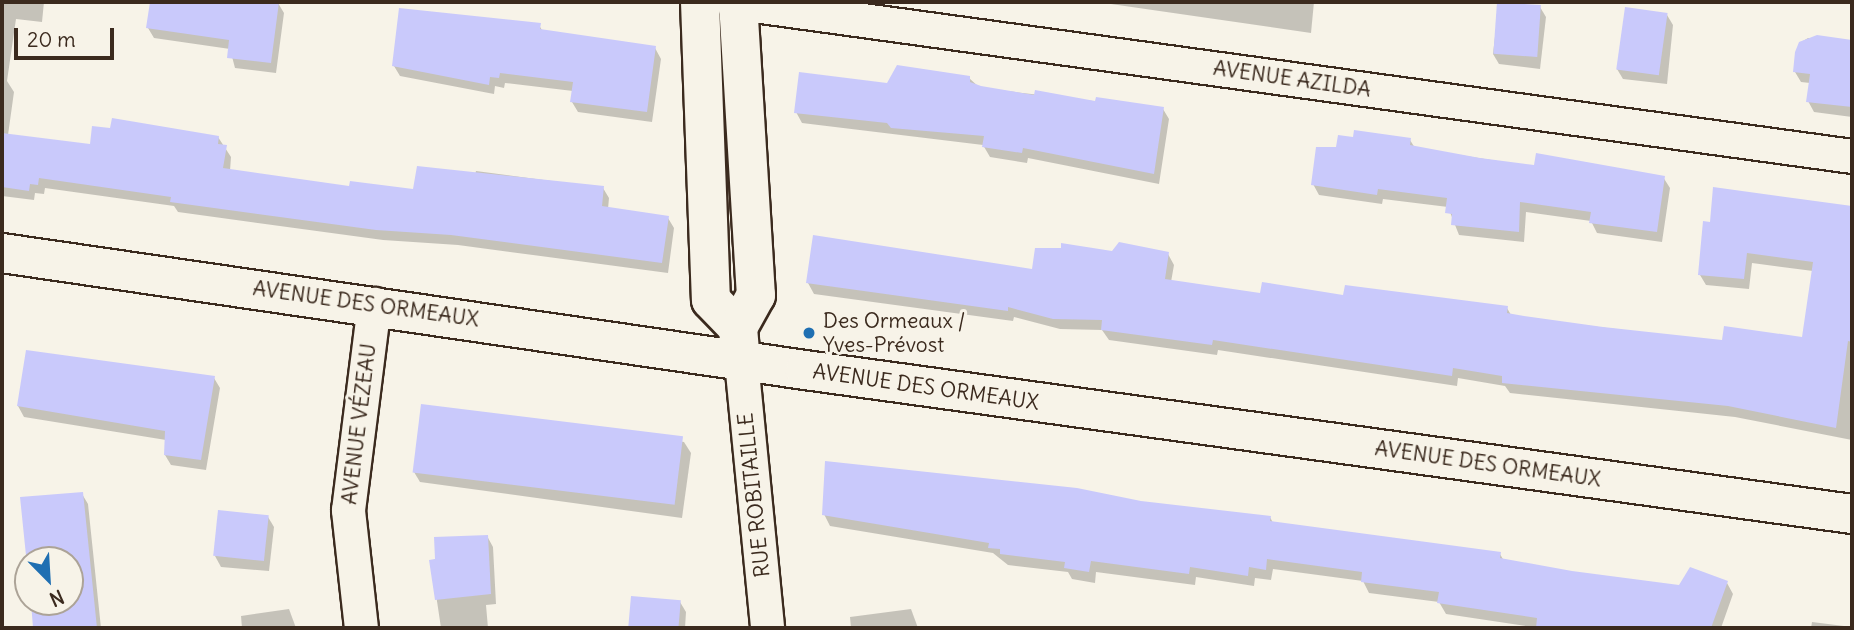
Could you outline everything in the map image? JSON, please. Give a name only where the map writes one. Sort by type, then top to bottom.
[{"type":"street","points":[[700,2],[711,300],[739,345]]},
{"type":"street","name":"AVENUE AZILDA","points":[[732,2],[1852,156]]},
{"type":"street","points":[[738,2],[756,295],[739,345]]},
{"type":"street","name":"AVENUE DES ORMEAUX","points":[[2,253],[374,304],[739,345],[1852,514]]},
{"type":"street","name":"AVENUE VÉZEAU","points":[[361,628],[348,510],[374,304]]},
{"type":"street","name":"RUE ROBITAILLE","points":[[739,345],[767,628]]},
{"type":"building","points":[[150,2],[279,2],[271,63],[227,58],[229,40],[146,28]]},
{"type":"building","points":[[1497,2],[1541,5],[1537,57],[1493,54]]},
{"type":"building","points":[[1625,7],[1668,13],[1659,75],[1616,69]]},
{"type":"building","points":[[399,8],[541,23],[540,29],[656,46],[647,112],[570,102],[573,82],[500,73],[499,78],[490,77],[489,85],[392,66]]},
{"type":"building","points":[[1817,35],[1852,40],[1852,107],[1806,102],[1810,74],[1793,72],[1795,52],[1799,42]]},
{"type":"building","points":[[897,65],[970,76],[970,82],[981,86],[1034,95],[1035,90],[1095,101],[1096,97],[1164,107],[1154,174],[1023,148],[1022,153],[982,147],[984,136],[891,128],[887,123],[794,113],[799,72],[887,83]]},
{"type":"building","points":[[112,118],[219,136],[218,144],[227,145],[223,168],[349,186],[350,181],[413,189],[417,166],[604,186],[602,206],[669,216],[662,263],[451,235],[376,230],[170,202],[171,197],[39,178],[38,185],[30,184],[29,191],[2,187],[2,133],[90,144],[92,126],[110,128]]},
{"type":"building","points":[[1354,130],[1411,138],[1410,145],[1480,158],[1534,165],[1536,153],[1665,176],[1657,232],[1589,223],[1591,212],[1520,202],[1519,232],[1451,225],[1452,214],[1445,213],[1447,198],[1378,189],[1377,195],[1311,185],[1316,147],[1336,147],[1338,135],[1353,137]]},
{"type":"building","points":[[1713,187],[1852,206],[1852,342],[1848,341],[1836,428],[1728,406],[1502,383],[1502,376],[1453,368],[1452,376],[1213,340],[1212,345],[1101,330],[1102,320],[1053,319],[1008,307],[1008,311],[806,283],[813,235],[1032,269],[1035,248],[1061,248],[1061,243],[1112,251],[1119,242],[1169,252],[1165,279],[1260,293],[1262,282],[1343,295],[1345,285],[1508,306],[1507,313],[1603,327],[1722,340],[1724,326],[1802,337],[1813,262],[1747,253],[1744,279],[1698,275],[1703,221],[1710,222]]},
{"type":"building","points":[[26,350],[215,376],[201,460],[164,455],[165,431],[17,406]]},
{"type":"building","points":[[421,404],[683,436],[675,505],[413,472]]},
{"type":"building","points":[[825,461],[1077,488],[1141,501],[1271,516],[1270,521],[1501,552],[1500,558],[1572,571],[1679,585],[1690,567],[1728,581],[1711,628],[1536,628],[1537,618],[1437,603],[1439,592],[1361,582],[1362,572],[1267,559],[1266,570],[1249,567],[1248,576],[1190,567],[1189,574],[1091,561],[1089,572],[1064,568],[1065,562],[1000,554],[1000,549],[988,548],[989,543],[822,515]]},
{"type":"building","points":[[83,492],[97,628],[33,628],[32,616],[84,616],[84,546],[25,546],[20,497]]},
{"type":"building","points":[[218,510],[269,515],[264,561],[213,556]]},
{"type":"building","points":[[488,535],[491,594],[435,600],[429,560],[435,559],[434,537]]},
{"type":"building","points":[[631,596],[681,600],[678,628],[628,628]]},
{"type":"place","name":"Des Ormeaux / Yves-Prévost","points":[[809,333]]}]
